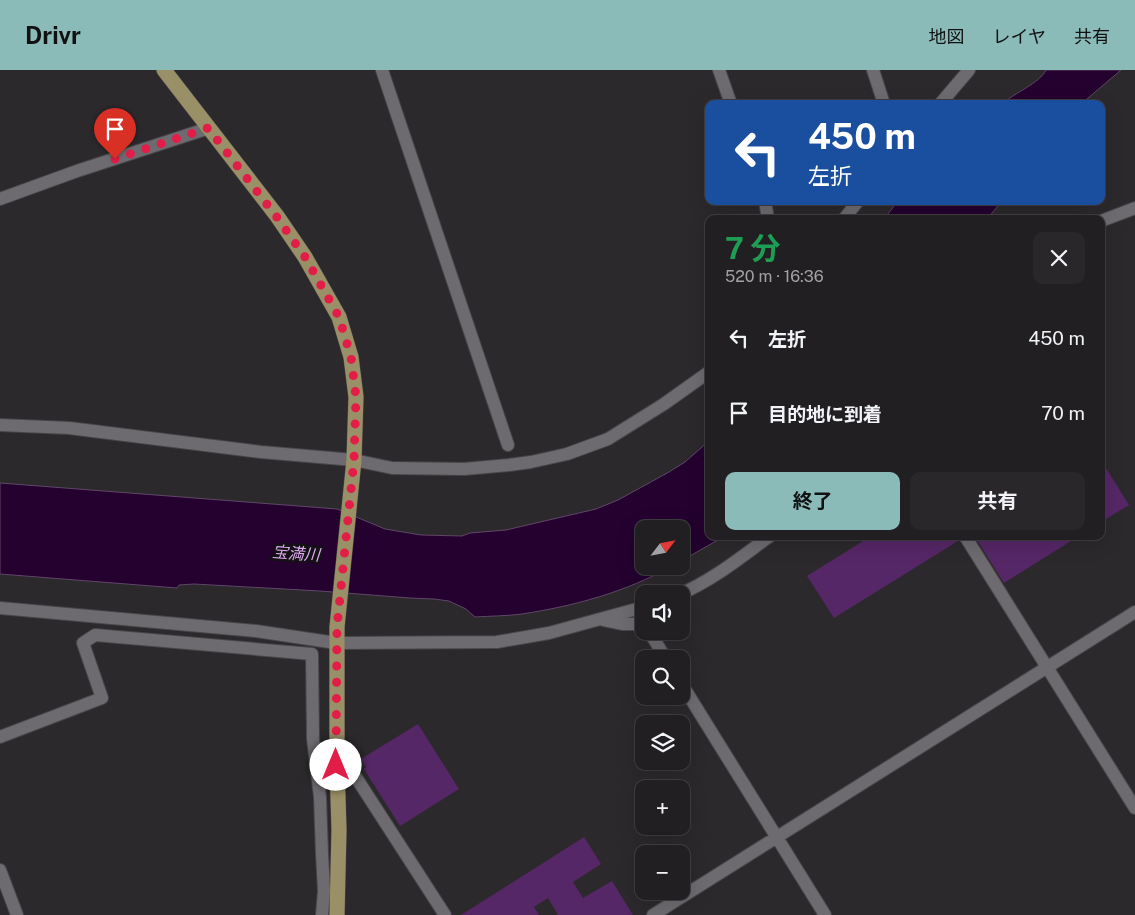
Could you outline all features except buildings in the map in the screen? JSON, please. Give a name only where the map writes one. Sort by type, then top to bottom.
[{"type":"main road","points":[[164,70],[276,216],[305,257],[339,317],[351,357],[356,397],[353,463],[336,643],[336,765],[339,830],[337,915]]},
{"type":"street","points":[[382,70],[508,445]]},
{"type":"street","points":[[719,70],[730,100]]},
{"type":"street","points":[[873,70],[883,100]]},
{"type":"street","points":[[943,100],[969,70]]},
{"type":"street","points":[[0,198],[208,128]]},
{"type":"street","points":[[847,215],[855,205]]},
{"type":"street","points":[[1105,219],[1135,208]]},
{"type":"street","points":[[0,425],[69,428],[392,468],[464,469],[531,462],[567,454],[608,439],[664,404],[705,375]]},
{"type":"street","points":[[690,589],[718,573],[764,540]]},
{"type":"street","points":[[967,540],[1135,808]]},
{"type":"street","points":[[0,608],[256,631],[336,643],[497,642],[549,633],[635,610]]},
{"type":"street","points":[[653,915],[1135,612]]},
{"type":"street","points":[[601,619],[622,624],[635,624]]},
{"type":"street","points":[[0,737],[102,698],[83,643],[95,635],[312,654],[313,739],[320,797],[324,891],[322,915]]},
{"type":"street","points":[[690,697],[825,915]]},
{"type":"street","points":[[336,765],[348,765],[445,915]]},
{"type":"street","points":[[0,870],[17,915]]},
{"type":"water","points":[[1046,70],[1121,70],[1086,100],[1007,100],[1033,84]]},
{"type":"water","points":[[895,205],[999,205],[990,215],[887,215]]},
{"type":"water","name":"宝満川","points":[[705,444],[705,540],[718,540],[690,556],[690,520],[635,520],[635,575],[654,575],[599,597],[516,615],[475,617],[466,609],[449,601],[434,599],[194,584],[179,585],[177,588],[0,574],[0,483],[337,509],[385,529],[421,535],[462,536],[470,533],[506,530],[596,509],[618,500],[685,462]]},
{"type":"route","points":[[115,159],[208,128],[305,257],[339,317],[351,357],[356,397],[354,460],[337,627],[336,765]]}]
